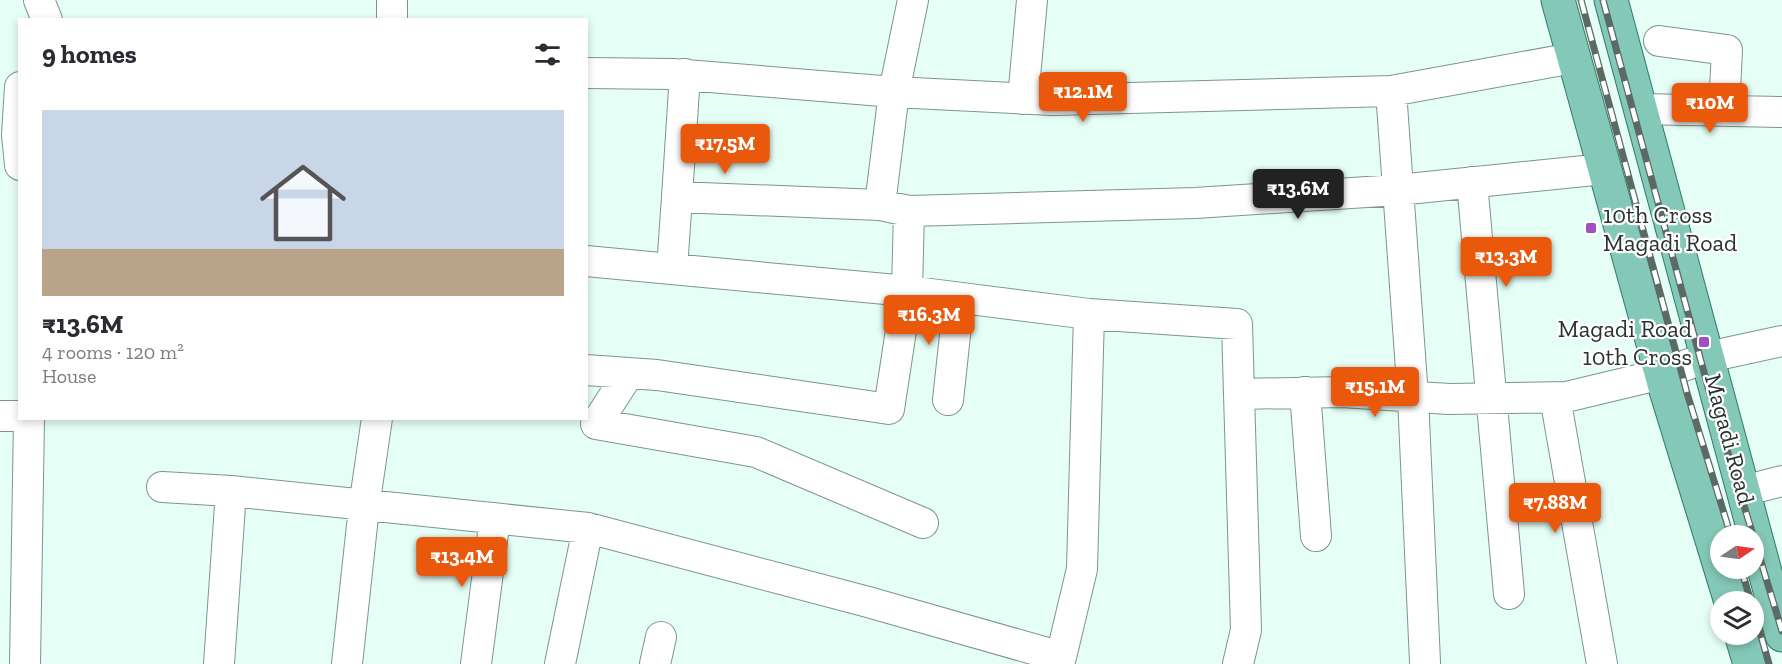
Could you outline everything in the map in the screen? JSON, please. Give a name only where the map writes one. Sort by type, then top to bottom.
[{"type":"main road","name":"Magadi Road","points":[[1558,0],[1662,374],[1728,591]]},
{"type":"main road","name":"Magadi Road","points":[[1611,0],[1743,491],[1775,580],[1782,635]]},
{"type":"main road","points":[[1744,645],[1750,664]]},
{"type":"street","points":[[39,0],[46,18]]},
{"type":"street","points":[[392,0],[392,18]]},
{"type":"street","points":[[588,370],[629,373],[889,409],[907,291],[895,208],[894,92],[913,0]]},
{"type":"street","points":[[1023,99],[1032,0]]},
{"type":"street","points":[[1659,41],[1727,50],[1724,110]]},
{"type":"street","points":[[588,73],[685,74],[894,92],[1053,100],[1390,91],[1573,58]]},
{"type":"street","points":[[672,269],[685,74]]},
{"type":"street","points":[[1390,91],[1413,397],[1425,662]]},
{"type":"street","points":[[18,95],[8,135],[18,160]]},
{"type":"street","points":[[1640,109],[1782,112]]},
{"type":"street","points":[[677,197],[895,208],[1195,203],[1398,190],[1604,169]]},
{"type":"street","points":[[1472,182],[1509,594]]},
{"type":"street","points":[[588,261],[907,291],[1089,314],[1237,324],[1246,630],[1238,664]]},
{"type":"street","points":[[948,400],[958,298]]},
{"type":"street","points":[[162,487],[231,491],[364,507],[588,528],[868,602],[1060,661],[1082,569],[1089,314]]},
{"type":"street","points":[[1239,394],[1341,392],[1413,397],[1566,397],[1662,374],[1708,357],[1782,340]]},
{"type":"street","points":[[629,373],[597,424],[756,452],[923,523]]},
{"type":"street","points":[[1305,393],[1316,536]]},
{"type":"street","points":[[1555,397],[1602,664]]},
{"type":"street","points":[[0,416],[18,416]]},
{"type":"street","points":[[25,664],[29,420]]},
{"type":"street","points":[[347,664],[364,507],[377,420]]},
{"type":"street","points":[[1743,491],[1782,481]]},
{"type":"street","points":[[219,664],[231,491]]},
{"type":"street","points":[[476,664],[495,518]]},
{"type":"street","points":[[560,664],[588,528]]},
{"type":"railway","points":[[1581,0],[1687,393],[1728,525]]},
{"type":"railway","points":[[1603,0],[1708,387],[1782,631]]},
{"type":"railway","points":[[1744,579],[1748,591]]},
{"type":"railway","points":[[1764,645],[1769,664]]},
{"type":"place","name":"10th Cross Magadi Road","points":[[1591,228]]},
{"type":"place","name":"Magadi Road 10th Cross","points":[[1704,342]]}]
